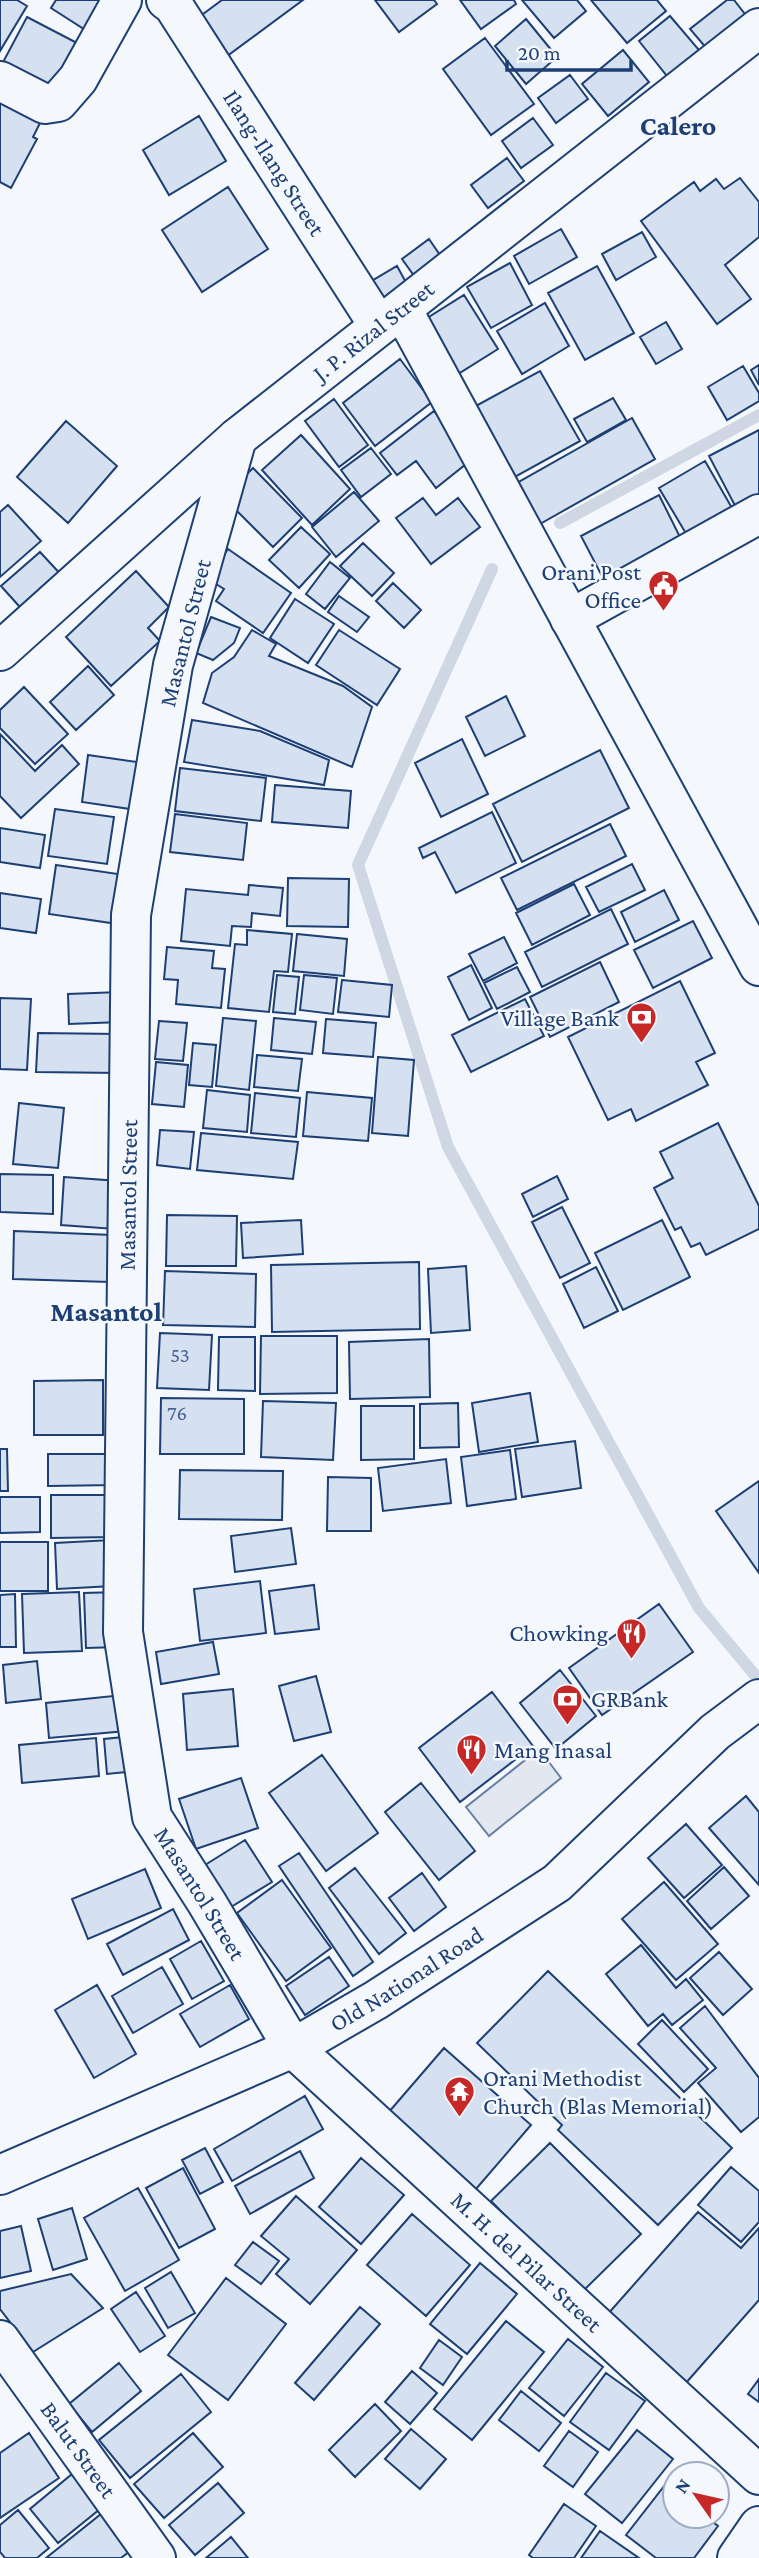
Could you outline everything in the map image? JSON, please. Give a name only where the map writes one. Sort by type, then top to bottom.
[{"type":"street","points":[[0,80],[45,104],[58,102],[78,79],[122,0]]},
{"type":"street","name":"Ilang-Ilang Street","points":[[166,0],[173,5],[391,317],[570,619],[759,966]]},
{"type":"street","name":"J. P. Rizal Street","points":[[0,651],[237,438],[759,28]]},
{"type":"street","name":"Masantol Street","points":[[237,438],[173,665],[131,915],[123,1632],[152,1816],[293,2048]]},
{"type":"street","points":[[570,619],[759,514]]},
{"type":"street","name":"Old National Road","points":[[0,2175],[293,2048],[376,2000],[557,1883],[715,1732],[759,1699]]},
{"type":"street","name":"M. H. del Pilar Street","points":[[293,2048],[759,2474]]},
{"type":"street","name":"Balut Street","points":[[0,2340],[156,2558]]},
{"type":"street","points":[[737,2558],[759,2526]]},
{"type":"shaded area","points":[[539,1749],[561,1778],[489,1836],[466,1807]]},
{"type":"building","points":[[0,0],[17,0],[27,6],[0,51]]},
{"type":"building","points":[[56,0],[103,0],[87,31],[51,8]]},
{"type":"building","points":[[222,0],[303,0],[219,62],[191,23]]},
{"type":"building","points":[[375,0],[434,0],[437,4],[399,32]]},
{"type":"building","points":[[460,0],[514,0],[516,4],[481,29]]},
{"type":"building","points":[[522,0],[577,0],[586,11],[554,38]]},
{"type":"building","points":[[591,0],[657,0],[666,11],[627,43]]},
{"type":"building","points":[[727,0],[734,0],[748,18],[708,50],[690,29]]},
{"type":"building","points":[[670,16],[699,50],[667,76],[639,41]]},
{"type":"building","points":[[27,17],[77,43],[51,92],[1,66]]},
{"type":"building","points":[[526,19],[557,57],[526,84],[495,46]]},
{"type":"building","points":[[485,38],[534,104],[491,135],[443,69]]},
{"type":"building","points":[[623,50],[649,82],[608,116],[582,84]]},
{"type":"building","points":[[570,75],[588,99],[556,123],[538,98]]},
{"type":"building","points":[[0,93],[46,111],[33,137],[37,139],[11,188],[0,182]]},
{"type":"building","points":[[199,116],[226,161],[169,195],[143,150]]},
{"type":"building","points":[[533,118],[553,145],[521,168],[502,141]]},
{"type":"building","points":[[507,158],[524,181],[488,208],[471,185]]},
{"type":"building","points":[[740,178],[759,202],[759,237],[725,265],[751,299],[717,324],[641,221],[694,182],[700,191],[716,179],[724,189]]},
{"type":"building","points":[[228,187],[268,249],[202,292],[162,230]]},
{"type":"building","points":[[561,229],[577,257],[529,284],[514,256]]},
{"type":"building","points":[[642,232],[656,257],[616,280],[602,254]]},
{"type":"building","points":[[429,239],[442,258],[415,277],[402,259]]},
{"type":"building","points":[[510,263],[532,305],[491,328],[467,287]]},
{"type":"building","points":[[397,266],[408,286],[380,301],[370,282]]},
{"type":"building","points":[[597,266],[634,333],[585,360],[548,293]]},
{"type":"building","points":[[464,295],[498,349],[458,374],[424,320]]},
{"type":"building","points":[[545,303],[569,346],[522,374],[497,331]]},
{"type":"building","points":[[666,322],[682,349],[656,364],[640,337]]},
{"type":"building","points":[[400,359],[432,402],[375,446],[343,403]]},
{"type":"building","points":[[759,365],[759,385],[751,370]]},
{"type":"building","points":[[743,366],[759,393],[759,401],[727,420],[708,387]]},
{"type":"building","points":[[540,371],[580,441],[513,478],[474,407]]},
{"type":"building","points":[[613,398],[626,420],[587,442],[574,419]]},
{"type":"building","points":[[334,399],[368,445],[339,467],[305,421]]},
{"type":"building","points":[[434,411],[471,460],[436,488],[416,461],[397,475],[380,453]]},
{"type":"building","points":[[632,418],[655,459],[540,524],[517,483]]},
{"type":"building","points":[[66,421],[117,466],[68,523],[17,477]]},
{"type":"building","points":[[759,430],[759,507],[741,517],[709,456]]},
{"type":"building","points":[[301,435],[350,489],[312,525],[262,470]]},
{"type":"building","points":[[371,448],[391,474],[361,497],[341,470]]},
{"type":"building","points":[[705,461],[736,515],[691,542],[659,488]]},
{"type":"building","points":[[253,468],[302,518],[273,547],[223,497]]},
{"type":"building","points":[[354,492],[379,521],[336,557],[312,527]]},
{"type":"building","points":[[659,495],[680,537],[603,578],[581,536]]},
{"type":"building","points":[[423,498],[436,515],[458,498],[480,527],[431,564],[396,518]]},
{"type":"building","points":[[8,505],[41,541],[0,577],[0,512]]},
{"type":"building","points":[[301,527],[330,554],[299,588],[269,560]]},
{"type":"building","points":[[363,543],[394,573],[372,596],[340,566]]},
{"type":"building","points":[[228,549],[291,593],[263,633],[216,601],[224,589],[208,579]]},
{"type":"building","points":[[40,552],[65,579],[27,615],[1,586]]},
{"type":"building","points":[[330,562],[350,578],[325,609],[306,594]]},
{"type":"building","points":[[136,571],[169,607],[148,628],[160,641],[111,686],[66,637]]},
{"type":"building","points":[[393,583],[421,610],[404,628],[376,601]]},
{"type":"building","points":[[339,596],[369,617],[357,632],[328,612]]},
{"type":"building","points":[[295,599],[334,624],[308,663],[270,638]]},
{"type":"building","points":[[211,617],[240,628],[234,643],[213,660],[196,653]]},
{"type":"building","points":[[252,630],[276,644],[269,656],[343,686],[372,707],[352,767],[203,703],[212,673],[234,657]]},
{"type":"building","points":[[339,630],[400,669],[377,705],[316,665]]},
{"type":"building","points":[[88,666],[114,695],[76,730],[50,702]]},
{"type":"building","points":[[24,687],[68,734],[35,764],[0,728],[0,710]]},
{"type":"building","points":[[506,696],[525,736],[485,756],[466,717]]},
{"type":"building","points":[[192,720],[260,731],[329,760],[324,785],[184,762]]},
{"type":"building","points":[[0,734],[35,771],[62,745],[79,764],[21,818],[0,796]]},
{"type":"building","points":[[462,739],[488,794],[441,817],[415,763]]},
{"type":"building","points":[[600,750],[629,808],[522,862],[493,804]]},
{"type":"building","points":[[88,755],[144,763],[137,810],[82,802]]},
{"type":"building","points":[[180,768],[266,778],[261,821],[175,811]]},
{"type":"building","points":[[275,785],[351,791],[348,828],[272,822]]},
{"type":"building","points":[[55,809],[114,817],[107,864],[48,856]]},
{"type":"building","points":[[492,812],[516,863],[456,893],[435,852],[423,858],[419,848]]},
{"type":"building","points":[[175,814],[247,823],[243,860],[170,852]]},
{"type":"building","points":[[610,824],[626,856],[517,910],[501,878]]},
{"type":"building","points":[[0,828],[45,835],[40,868],[0,862]]},
{"type":"building","points":[[632,864],[645,890],[599,912],[586,887]]},
{"type":"building","points":[[56,865],[118,874],[111,923],[49,914]]},
{"type":"building","points":[[288,878],[349,879],[348,927],[287,926]]},
{"type":"building","points":[[574,884],[590,915],[532,945],[516,913]]},
{"type":"building","points":[[249,885],[283,888],[280,916],[252,913],[251,927],[232,926],[230,946],[181,941],[186,889],[248,895]]},
{"type":"building","points":[[664,890],[679,920],[635,942],[621,912]]},
{"type":"building","points":[[0,893],[41,899],[36,933],[0,928]]},
{"type":"building","points":[[611,909],[628,944],[542,987],[525,952]]},
{"type":"building","points":[[693,921],[712,958],[653,988],[634,950]]},
{"type":"building","points":[[247,930],[292,934],[288,972],[274,971],[269,1012],[228,1008],[235,944],[247,945]]},
{"type":"building","points":[[297,934],[347,939],[344,976],[293,971]]},
{"type":"building","points":[[504,937],[517,963],[483,981],[469,954]]},
{"type":"building","points":[[167,947],[214,951],[212,968],[225,969],[221,1008],[176,1004],[178,980],[164,979]]},
{"type":"building","points":[[600,962],[619,1002],[550,1037],[530,997]]},
{"type":"building","points":[[471,965],[492,1008],[469,1020],[448,977]]},
{"type":"building","points":[[517,967],[530,992],[497,1009],[484,983]]},
{"type":"building","points":[[277,975],[299,977],[295,1014],[273,1012]]},
{"type":"building","points":[[304,975],[337,978],[333,1014],[300,1010]]},
{"type":"building","points":[[342,980],[392,985],[389,1017],[338,1012]]},
{"type":"building","name":"Village Bank","points":[[680,981],[715,1053],[696,1062],[708,1085],[636,1121],[631,1109],[608,1120],[568,1037]]},
{"type":"building","points":[[120,992],[121,1022],[69,1024],[68,994]]},
{"type":"building","points":[[0,998],[31,999],[27,1070],[0,1069]]},
{"type":"building","points":[[525,999],[544,1036],[471,1072],[452,1035]]},
{"type":"building","points":[[223,1018],[256,1021],[249,1090],[216,1086]]},
{"type":"building","points":[[274,1018],[316,1022],[312,1054],[271,1050]]},
{"type":"building","points":[[326,1019],[376,1023],[373,1057],[323,1053]]},
{"type":"building","points":[[159,1021],[187,1023],[183,1061],[155,1059]]},
{"type":"building","points":[[38,1033],[119,1034],[119,1073],[36,1072]]},
{"type":"building","points":[[193,1043],[216,1045],[212,1087],[189,1085]]},
{"type":"building","points":[[257,1055],[302,1059],[298,1091],[254,1087]]},
{"type":"building","points":[[378,1057],[414,1060],[408,1136],[372,1133]]},
{"type":"building","points":[[156,1062],[188,1065],[184,1107],[152,1104]]},
{"type":"building","points":[[207,1090],[250,1095],[247,1132],[203,1128]]},
{"type":"building","points":[[307,1092],[372,1098],[368,1141],[303,1136]]},
{"type":"building","points":[[255,1093],[300,1098],[296,1137],[251,1133]]},
{"type":"building","points":[[19,1103],[64,1108],[58,1168],[13,1164]]},
{"type":"building","points":[[718,1123],[759,1206],[759,1229],[706,1255],[700,1243],[691,1247],[681,1227],[675,1230],[654,1188],[673,1178],[660,1152]]},
{"type":"building","points":[[160,1130],[194,1132],[190,1169],[157,1165]]},
{"type":"building","points":[[201,1133],[298,1142],[293,1179],[197,1170]]},
{"type":"building","points":[[0,1174],[53,1175],[53,1214],[0,1212]]},
{"type":"building","points":[[557,1176],[568,1199],[533,1217],[522,1194]]},
{"type":"building","points":[[64,1177],[119,1181],[115,1229],[61,1225]]},
{"type":"building","points":[[562,1207],[590,1263],[560,1278],[532,1222]]},
{"type":"building","points":[[167,1215],[237,1216],[236,1266],[166,1266]]},
{"type":"building","points":[[301,1220],[303,1254],[243,1258],[241,1223]]},
{"type":"building","points":[[662,1220],[690,1277],[623,1310],[595,1253]]},
{"type":"building","points":[[14,1231],[112,1235],[110,1282],[13,1279]]},
{"type":"building","points":[[419,1262],[420,1329],[272,1332],[271,1265]]},
{"type":"building","points":[[466,1266],[470,1330],[431,1333],[428,1269]]},
{"type":"building","points":[[596,1267],[618,1311],[584,1328],[563,1284]]},
{"type":"building","points":[[165,1271],[256,1274],[255,1327],[163,1325]]},
{"type":"building","points":[[160,1333],[212,1335],[209,1390],[157,1388]]},
{"type":"building","points":[[261,1336],[337,1336],[337,1393],[260,1394]]},
{"type":"building","points":[[219,1337],[255,1337],[255,1391],[218,1390]]},
{"type":"building","points":[[429,1339],[430,1397],[350,1399],[349,1342]]},
{"type":"building","points":[[103,1380],[103,1435],[34,1435],[34,1381]]},
{"type":"building","points":[[530,1393],[538,1442],[479,1452],[472,1403]]},
{"type":"building","points":[[161,1398],[244,1399],[244,1454],[160,1454]]},
{"type":"building","points":[[263,1401],[336,1403],[333,1460],[261,1457]]},
{"type":"building","points":[[458,1403],[459,1447],[420,1448],[420,1404]]},
{"type":"building","points":[[361,1406],[414,1406],[414,1459],[361,1460]]},
{"type":"building","points":[[575,1441],[581,1488],[522,1497],[515,1449]]},
{"type":"building","points":[[0,1449],[7,1449],[8,1491],[0,1491]]},
{"type":"building","points":[[510,1450],[516,1499],[467,1506],[461,1457]]},
{"type":"building","points":[[48,1454],[115,1454],[115,1485],[48,1486]]},
{"type":"building","points":[[446,1459],[451,1503],[383,1511],[378,1468]]},
{"type":"building","points":[[180,1470],[283,1471],[282,1520],[179,1519]]},
{"type":"building","points":[[328,1477],[371,1478],[371,1531],[327,1531]]},
{"type":"building","points":[[759,1481],[759,1573],[716,1511]]},
{"type":"building","points":[[51,1495],[112,1495],[112,1537],[51,1538]]},
{"type":"building","points":[[0,1497],[40,1497],[40,1532],[0,1533]]},
{"type":"building","points":[[291,1528],[296,1564],[235,1572],[231,1536]]},
{"type":"building","points":[[111,1540],[113,1586],[57,1589],[55,1543]]},
{"type":"building","points":[[0,1542],[48,1542],[48,1591],[0,1591]]},
{"type":"building","points":[[260,1581],[266,1633],[200,1641],[194,1589]]},
{"type":"building","points":[[314,1585],[319,1629],[275,1634],[269,1591]]},
{"type":"building","points":[[79,1592],[82,1651],[24,1653],[22,1594]]},
{"type":"building","points":[[118,1592],[120,1647],[86,1648],[84,1593]]},
{"type":"building","points":[[15,1594],[16,1647],[0,1647],[0,1595]]},
{"type":"building","name":"Chowking","points":[[659,1604],[693,1652],[602,1715],[569,1668]]},
{"type":"building","points":[[213,1642],[219,1674],[161,1684],[156,1652]]},
{"type":"building","points":[[37,1661],[41,1699],[6,1703],[3,1665]]},
{"type":"building","points":[[560,1670],[596,1716],[556,1749],[520,1703]]},
{"type":"building","points":[[316,1676],[331,1732],[294,1741],[279,1686]]},
{"type":"building","points":[[233,1689],[238,1746],[187,1750],[183,1694]]},
{"type":"building","points":[[492,1692],[533,1746],[460,1802],[419,1748]]},
{"type":"building","points":[[123,1695],[126,1731],[49,1738],[46,1703]]},
{"type":"building","points":[[133,1736],[136,1771],[107,1774],[104,1739]]},
{"type":"building","points":[[96,1738],[99,1776],[22,1783],[19,1745]]},
{"type":"building","points":[[322,1755],[378,1833],[326,1871],[269,1793]]},
{"type":"building","points":[[241,1778],[258,1828],[196,1849],[179,1799]]},
{"type":"building","points":[[421,1783],[475,1851],[439,1880],[385,1812]]},
{"type":"building","points":[[746,1796],[759,1812],[759,1885],[709,1828]]},
{"type":"building","points":[[686,1824],[722,1865],[684,1898],[648,1858]]},
{"type":"building","points":[[245,1840],[272,1882],[231,1907],[205,1865]]},
{"type":"building","points":[[299,1853],[373,1962],[353,1976],[279,1866]]},
{"type":"building","points":[[724,1867],[749,1896],[711,1929],[687,1901]]},
{"type":"building","points":[[355,1868],[406,1933],[379,1954],[329,1888]]},
{"type":"building","points":[[145,1869],[161,1908],[88,1939],[72,1899]]},
{"type":"building","points":[[422,1873],[446,1907],[414,1931],[389,1898]]},
{"type":"building","points":[[282,1880],[331,1948],[286,1981],[237,1913]]},
{"type":"building","points":[[664,1882],[718,1944],[676,1980],[622,1919]]},
{"type":"building","points":[[173,1909],[189,1940],[123,1975],[107,1944]]},
{"type":"building","points":[[201,1941],[224,1981],[192,1999],[170,1959]]},
{"type":"building","points":[[641,1945],[676,1988],[686,1979],[703,2000],[672,2025],[663,2014],[648,2026],[606,1974]]},
{"type":"building","points":[[719,1952],[752,1989],[723,2015],[690,1978]]},
{"type":"building","points":[[329,1957],[349,1986],[305,2015],[286,1986]]},
{"type":"building","points":[[162,1967],[183,2004],[133,2033],[112,1996]]},
{"type":"building","points":[[548,1971],[732,2148],[658,2225],[558,2130],[562,2125],[477,2043]]},
{"type":"building","points":[[97,1985],[136,2054],[94,2078],[55,2010]]},
{"type":"building","points":[[230,1985],[249,2019],[200,2047],[180,2014]]},
{"type":"building","points":[[705,2006],[759,2078],[759,2117],[741,2132],[698,2083],[716,2068],[680,2028]]},
{"type":"building","points":[[662,2020],[708,2069],[684,2092],[638,2044]]},
{"type":"building","name":"Orani Methodist Church (Blas Memorial)","points":[[444,2048],[531,2125],[476,2189],[388,2113]]},
{"type":"building","points":[[305,2096],[323,2129],[232,2181],[214,2149]]},
{"type":"building","points":[[550,2143],[641,2234],[581,2293],[491,2201]]},
{"type":"building","points":[[205,2148],[223,2182],[200,2194],[182,2160]]},
{"type":"building","points":[[300,2151],[314,2178],[250,2214],[235,2186]]},
{"type":"building","points":[[361,2158],[404,2195],[361,2244],[319,2207]]},
{"type":"building","points":[[731,2167],[759,2191],[759,2222],[741,2242],[698,2205]]},
{"type":"building","points":[[183,2168],[215,2229],[179,2248],[146,2188]]},
{"type":"building","points":[[138,2188],[179,2260],[125,2291],[84,2218]]},
{"type":"building","points":[[296,2196],[357,2250],[310,2304],[276,2274],[289,2259],[261,2236]]},
{"type":"building","points":[[72,2208],[87,2259],[53,2270],[38,2219]]},
{"type":"building","points":[[698,2212],[741,2248],[759,2228],[759,2300],[685,2384],[607,2315]]},
{"type":"building","points":[[412,2214],[470,2265],[426,2316],[367,2265]]},
{"type":"building","points":[[21,2226],[31,2271],[0,2278],[0,2231]]},
{"type":"building","points":[[253,2242],[279,2261],[261,2284],[235,2265]]},
{"type":"building","points":[[480,2263],[517,2294],[467,2354],[430,2324]]},
{"type":"building","points":[[171,2272],[195,2313],[168,2328],[145,2288]]},
{"type":"building","points":[[71,2274],[103,2308],[33,2352],[0,2309],[0,2291]]},
{"type":"building","points":[[226,2278],[286,2324],[228,2400],[168,2355]]},
{"type":"building","points":[[136,2292],[165,2336],[140,2352],[111,2309]]},
{"type":"building","points":[[360,2307],[380,2324],[314,2400],[295,2383]]},
{"type":"building","points":[[506,2321],[544,2352],[472,2440],[434,2409]]},
{"type":"building","points":[[568,2339],[603,2367],[564,2416],[529,2388]]},
{"type":"building","points":[[439,2340],[462,2357],[443,2385],[420,2368]]},
{"type":"building","points":[[119,2363],[141,2391],[92,2432],[69,2404]]},
{"type":"building","points":[[412,2371],[437,2393],[410,2424],[385,2402]]},
{"type":"building","points":[[606,2373],[645,2401],[609,2450],[570,2422]]},
{"type":"building","points":[[181,2374],[211,2412],[130,2478],[99,2440]]},
{"type":"building","points":[[759,2379],[759,2402],[748,2394]]},
{"type":"building","points":[[521,2391],[561,2423],[539,2451],[499,2420]]},
{"type":"building","points":[[375,2404],[401,2431],[355,2477],[329,2450]]},
{"type":"building","points":[[411,2429],[446,2459],[420,2489],[385,2459]]},
{"type":"building","points":[[637,2430],[673,2459],[661,2460],[661,2474],[622,2523],[585,2494]]},
{"type":"building","points":[[569,2431],[598,2452],[573,2487],[544,2466]]},
{"type":"building","points":[[29,2433],[59,2478],[0,2518],[0,2453]]},
{"type":"building","points":[[193,2433],[223,2467],[164,2518],[134,2484]]},
{"type":"building","points":[[72,2474],[100,2509],[58,2543],[30,2509]]},
{"type":"building","points":[[218,2483],[244,2513],[195,2555],[169,2525]]},
{"type":"building","points":[[661,2490],[661,2530],[715,2530],[694,2558],[656,2558],[626,2535]]},
{"type":"building","points":[[564,2504],[596,2526],[574,2558],[533,2558],[529,2555]]},
{"type":"building","points":[[18,2510],[49,2548],[37,2558],[5,2558],[0,2552],[0,2525]]},
{"type":"building","points":[[101,2514],[130,2551],[121,2558],[46,2558]]},
{"type":"building","points":[[600,2531],[639,2558],[581,2558]]},
{"type":"building","points":[[231,2537],[248,2558],[206,2558]]},
{"type":"waterway","points":[[560,523],[759,415]]},
{"type":"waterway","points":[[492,569],[358,865],[448,1147],[699,1608],[759,1680]]},
{"type":"place","name":"Orani Post Office","points":[[664,613]]},
{"type":"place","name":"Village Bank","points":[[642,1045]]},
{"type":"place","name":"Chowking","points":[[631,1660]]},
{"type":"place","name":"GRBank","points":[[568,1726]]},
{"type":"place","name":"Mang Inasal","points":[[471,1777]]},
{"type":"place","name":"Orani Methodist Church (Blas Memorial)","points":[[460,2119]]},
{"type":"district","name":"Calero","points":[[678,125]]},
{"type":"district","name":"Masantol","points":[[106,1311]]}]
